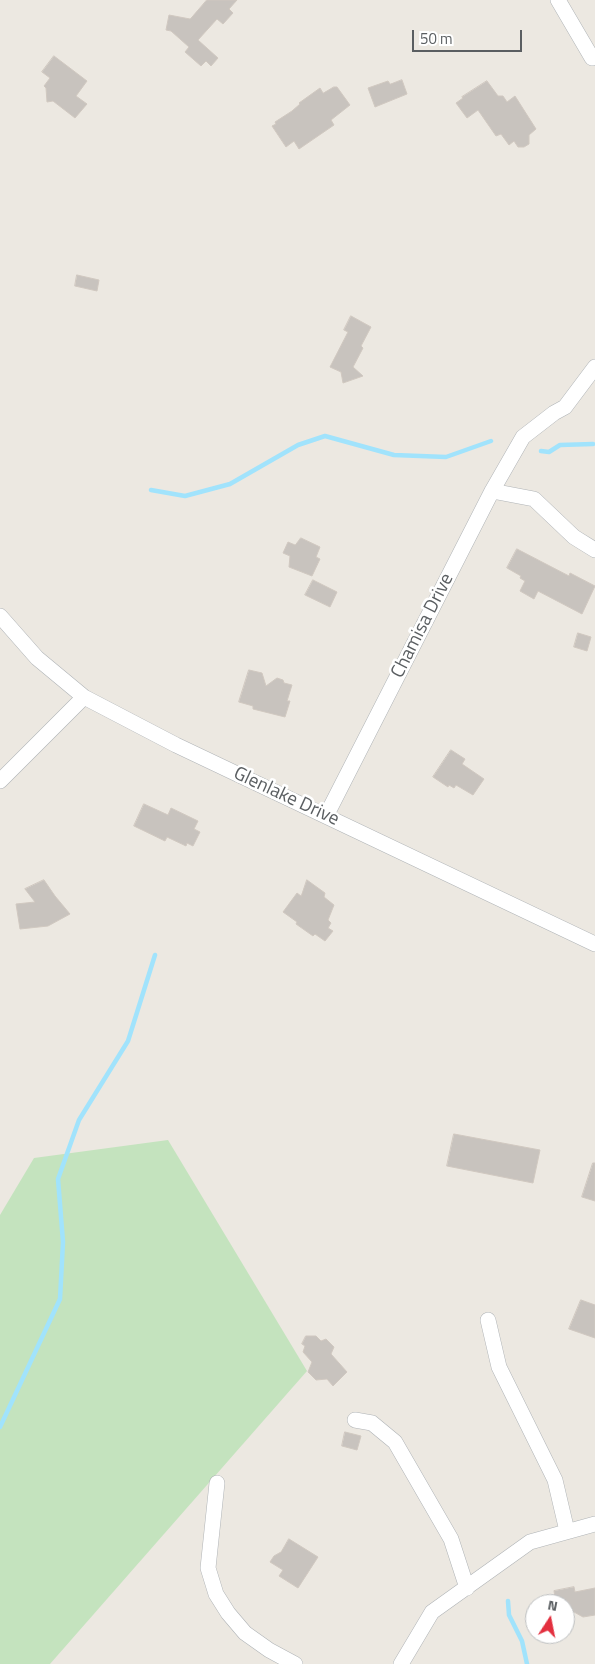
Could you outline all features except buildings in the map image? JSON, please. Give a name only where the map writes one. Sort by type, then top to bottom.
[{"type":"street","points":[[558,0],[592,58]]},
{"type":"street","name":"Chamisa Drive","points":[[326,816],[492,491],[523,437],[554,413],[565,407],[595,367]]},
{"type":"street","points":[[492,491],[534,499],[574,537],[595,550]]},
{"type":"street","name":"Glenlake Drive","points":[[0,616],[37,658],[84,697],[176,744],[595,944]]},
{"type":"street","points":[[0,781],[84,697]]},
{"type":"street","points":[[488,1320],[499,1367],[555,1480],[567,1531]]},
{"type":"street","points":[[356,1420],[372,1424],[395,1442],[451,1540],[467,1588]]},
{"type":"street","points":[[217,1484],[208,1568],[216,1594],[228,1613],[245,1633],[269,1650],[295,1664]]},
{"type":"street","points":[[401,1664],[432,1612],[530,1542],[595,1524]]},
{"type":"green space","points":[[168,1140],[307,1371],[50,1664],[0,1664],[0,1215],[34,1158]]},
{"type":"waterway","points":[[151,490],[185,496],[230,484],[298,445],[325,436],[394,455],[446,457],[491,441]]},
{"type":"waterway","points":[[541,451],[549,452],[560,445],[593,444]]},
{"type":"waterway","points":[[0,1427],[60,1299],[63,1242],[58,1179],[79,1120],[128,1041],[155,955]]},
{"type":"waterway","points":[[508,1601],[509,1615],[522,1641],[527,1664]]}]
